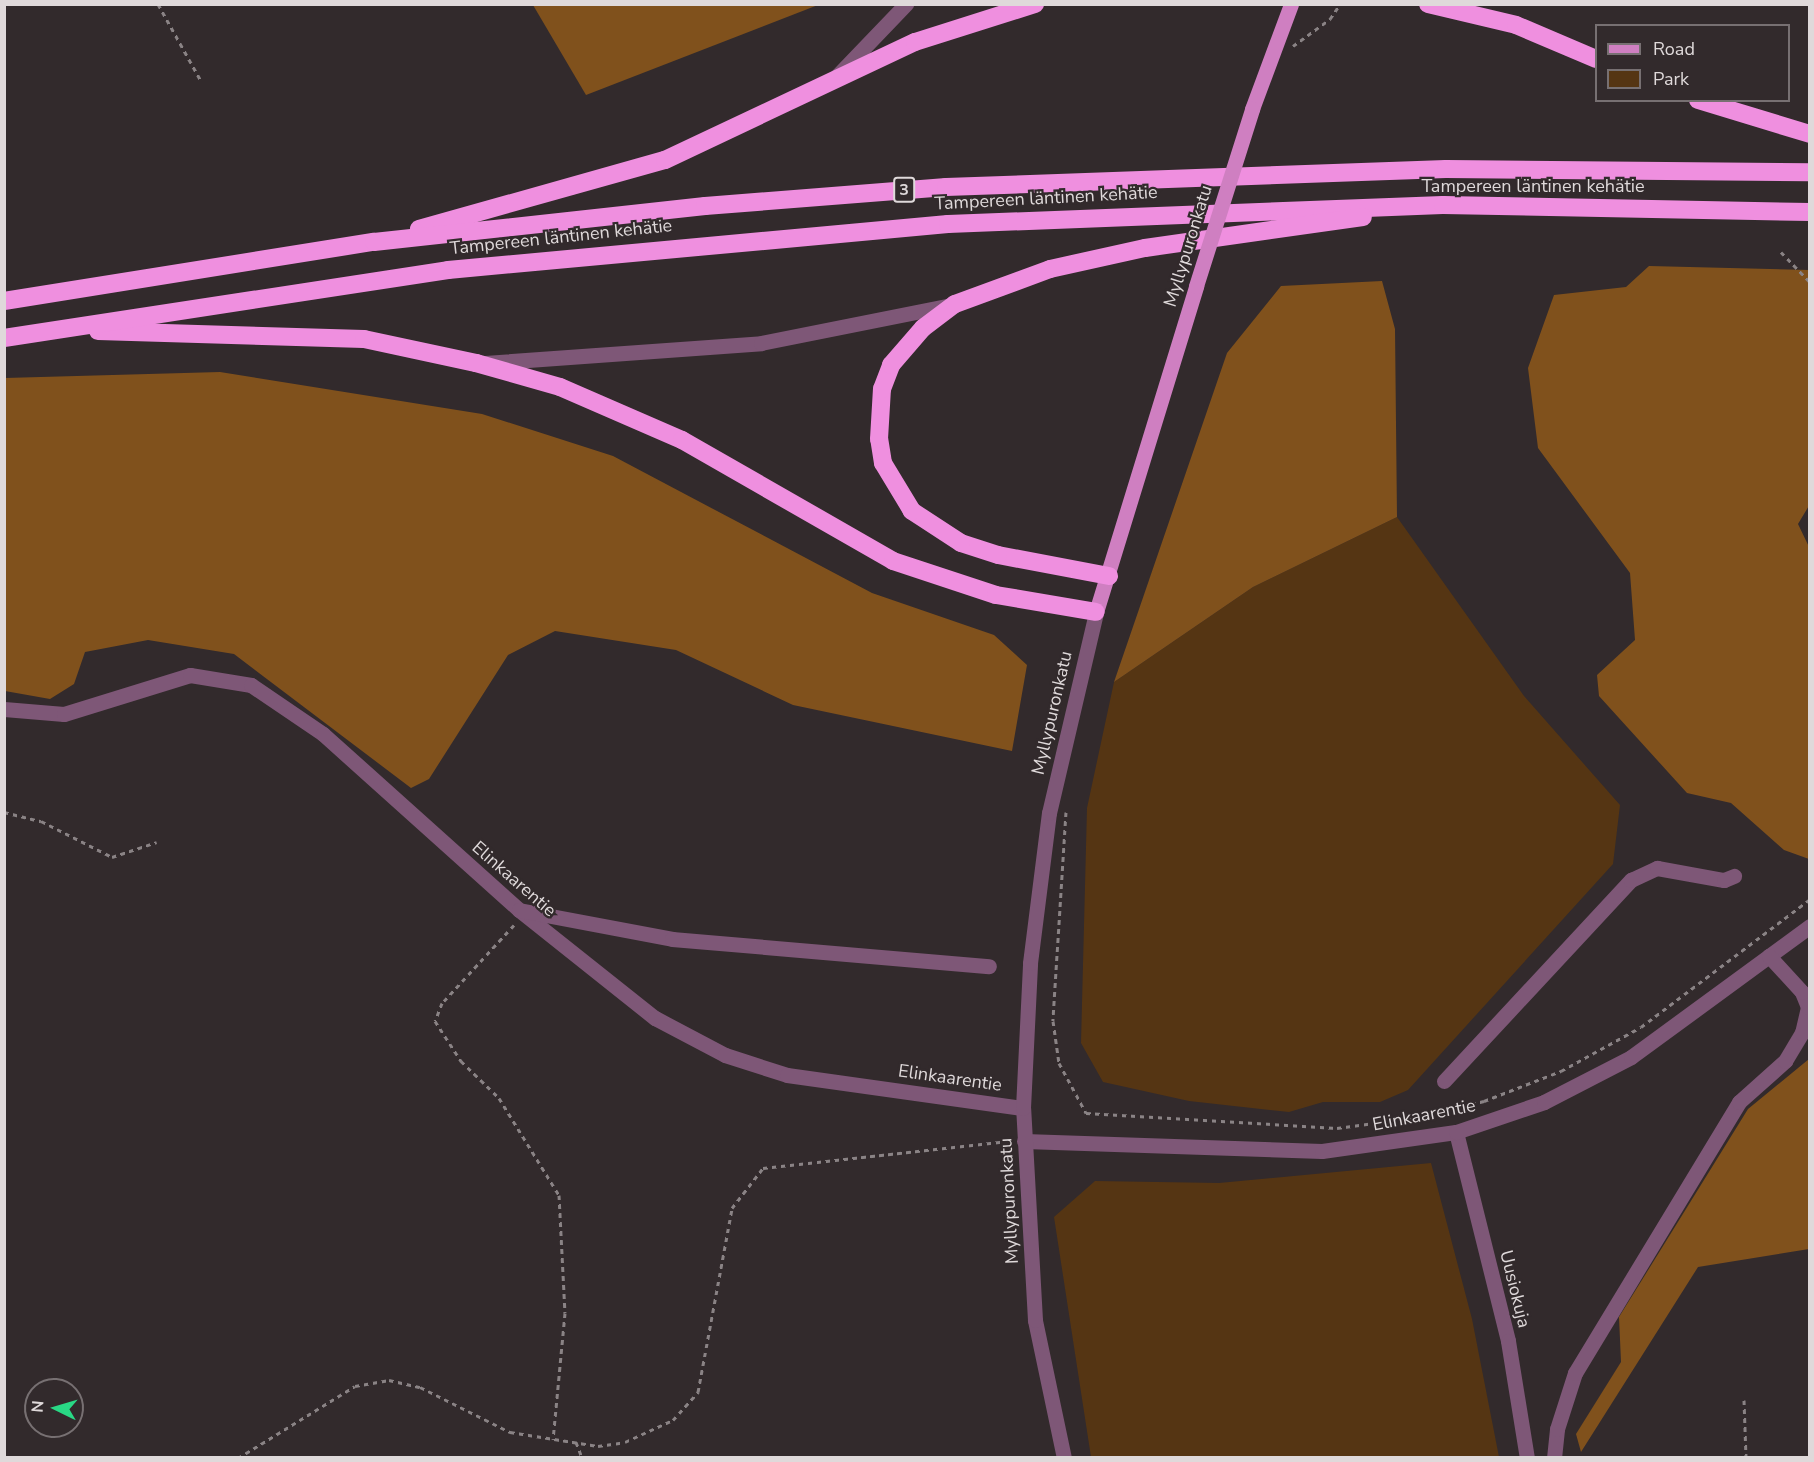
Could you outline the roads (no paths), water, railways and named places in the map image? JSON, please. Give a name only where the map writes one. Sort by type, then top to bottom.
[{"type":"highway","points":[[374,242],[665,160],[915,42],[1035,4]]},
{"type":"highway","points":[[1428,4],[1516,26],[1595,59]]},
{"type":"highway","points":[[1705,102],[1809,134]]},
{"type":"highway","name":"Tampereen läntinen kehätie","points":[[4,301],[374,242],[705,206],[981,185],[1446,169],[1809,172]]},
{"type":"highway","points":[[1108,576],[998,555],[961,543],[912,511],[895,488],[879,439],[882,389],[891,365],[909,344],[955,304],[1050,268],[1101,256],[1443,205]]},
{"type":"highway","name":"Tampereen läntinen kehätie","points":[[4,338],[436,272],[707,242],[960,223],[1443,205],[1809,212]]},
{"type":"highway","points":[[48,330],[352,339],[476,363],[560,387],[682,440],[892,561],[996,596],[1096,612]]},
{"type":"main road","name":"Myllypuronkatu","points":[[1096,612],[1251,109],[1291,4]]},
{"type":"street","points":[[832,82],[906,4]]},
{"type":"street","points":[[476,363],[761,343],[955,304]]},
{"type":"street","name":"Myllypuronkatu","points":[[1064,1458],[1035,1320],[1023,1108],[1030,963],[1049,813],[1096,612]]},
{"type":"street","name":"Elinkaarentie","points":[[4,709],[64,714],[190,675],[251,685],[323,734],[521,912],[655,1018],[725,1055],[787,1075],[1023,1108]]},
{"type":"street","points":[[1444,1081],[1631,880],[1657,868],[1724,880],[1734,876]]},
{"type":"street","points":[[521,912],[672,939],[989,966]]},
{"type":"street","name":"Elinkaarentie","points":[[1024,1141],[1322,1151],[1456,1132],[1544,1102],[1631,1057],[1809,926]]},
{"type":"street","points":[[1554,1458],[1557,1429],[1575,1373],[1738,1102],[1785,1061],[1802,1033],[1808,1007],[1802,992],[1768,956]]},
{"type":"street","name":"Uusiokuja","points":[[1456,1132],[1508,1341],[1527,1458]]}]
